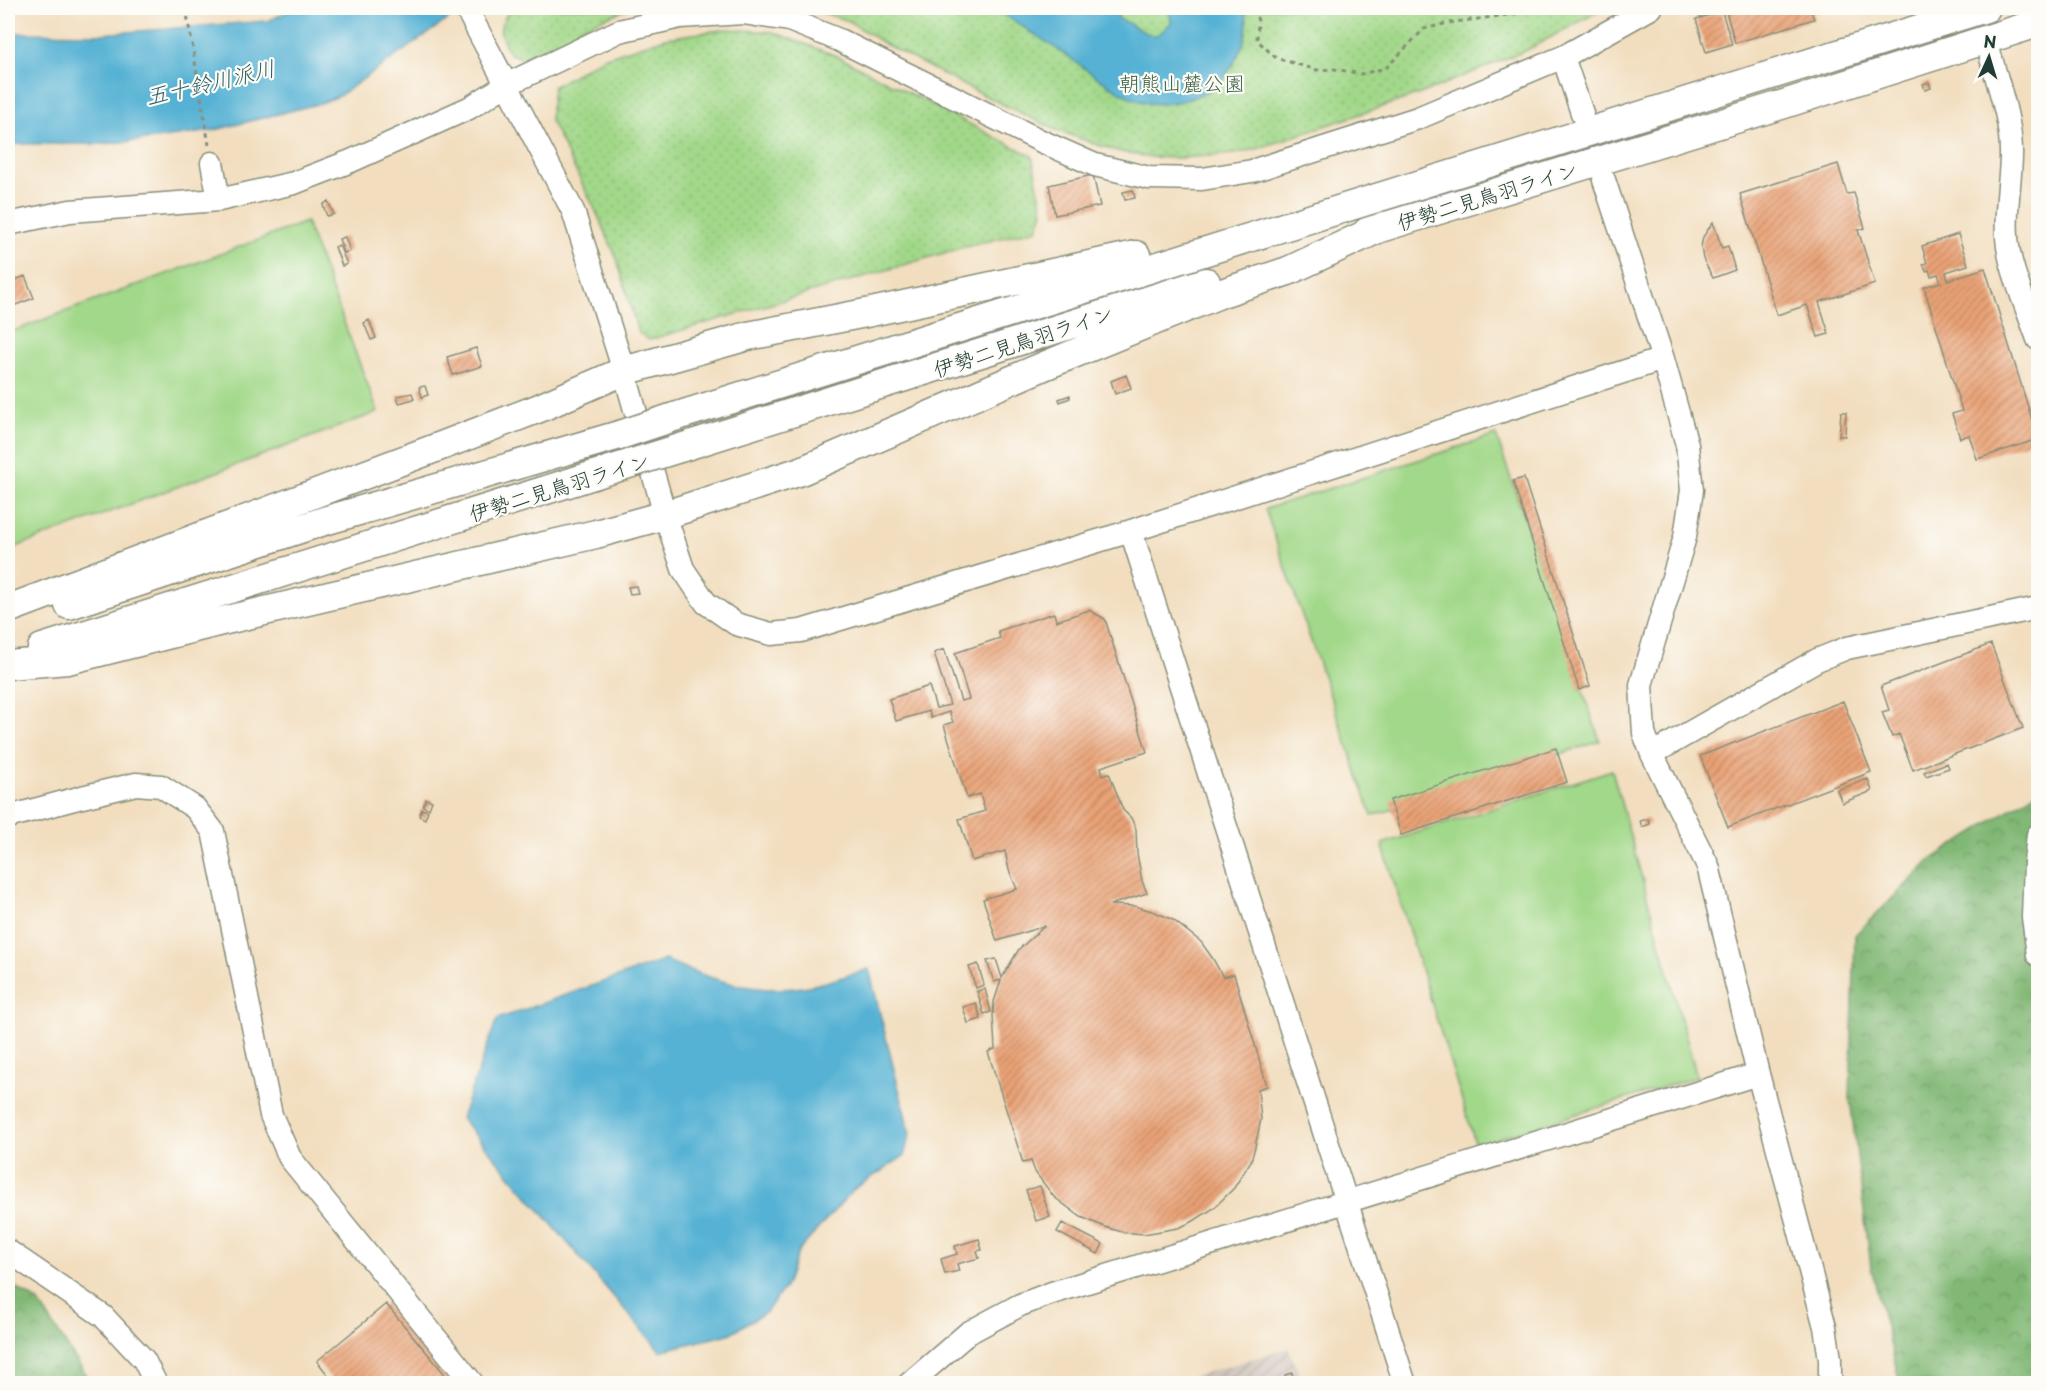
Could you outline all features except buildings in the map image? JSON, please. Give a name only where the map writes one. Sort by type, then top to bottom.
[{"type":"main road","name":"伊勢二見鳥羽ライン","points":[[8,626],[324,521],[623,434],[1986,8]]},
{"type":"main road","name":"伊勢二見鳥羽ライン","points":[[8,659],[1384,226],[1781,105],[2038,23]]},
{"type":"main road","points":[[8,665],[68,660],[222,621],[596,534],[665,515],[801,471],[1055,361],[1222,293],[1288,271],[1384,226]]},
{"type":"main road","points":[[8,609],[537,409],[624,371],[748,336],[1102,264],[1162,249],[1227,246]]},
{"type":"street","points":[[466,8],[573,211],[683,569],[706,603],[736,624],[771,634],[801,632],[1131,531],[1663,358]]},
{"type":"street","points":[[8,225],[70,211],[219,200],[294,183],[351,161],[469,108],[506,85],[619,31],[680,17],[743,14],[789,20],[839,40],[1041,141],[1095,165],[1149,178],[1202,179],[1252,171],[1418,118],[1563,57],[1651,8]]},
{"type":"street","points":[[1563,57],[1582,113]]},
{"type":"street","points":[[1991,58],[2010,128],[2011,156],[2006,218],[2009,251],[2017,283],[2038,339]]},
{"type":"street","points":[[212,163],[219,200]]},
{"type":"street","points":[[1604,180],[1663,358],[1687,446],[1692,490],[1685,537],[1641,685],[1644,733],[1652,754],[1708,866],[1758,1074],[1825,1327],[1830,1359],[1830,1383]]},
{"type":"street","points":[[1131,531],[1405,1383]]},
{"type":"street","points":[[1652,754],[1817,660],[1847,648],[2038,608]]},
{"type":"street","points":[[8,818],[136,784],[161,786],[195,808],[213,831],[272,1115],[290,1158],[471,1382]]},
{"type":"street","points":[[2038,836],[2033,917],[2038,955]]},
{"type":"street","points":[[909,1383],[968,1333],[1020,1305],[1052,1293],[1758,1074]]},
{"type":"street","points":[[8,1251],[103,1316],[144,1360],[156,1383]]},
{"type":"path","points":[[186,8],[212,163]]},
{"type":"path","points":[[1255,8],[1258,22],[1257,40],[1276,58],[1317,70],[1335,69],[1360,74],[1386,68],[1424,29],[1448,23],[1515,14],[1524,8]]},
{"type":"shaded area","points":[[1288,1348],[1303,1383],[1168,1384]]},
{"type":"green space","points":[[512,8],[630,8],[582,27],[559,42],[522,58],[510,54],[500,30],[503,20]]},
{"type":"green space","name":"朝熊山麓公園","points":[[807,8],[1605,8],[1527,50],[1420,94],[1256,149],[1234,154],[1180,158],[1148,157],[1121,152],[1054,129],[883,43],[849,21]]},
{"type":"green space","points":[[727,29],[773,32],[837,56],[1032,156],[1043,212],[1037,229],[961,248],[649,340],[638,332],[617,259],[594,207],[550,120],[553,87],[603,58],[666,38]]},
{"type":"green space","points":[[306,222],[378,412],[8,550],[8,333]]},
{"type":"green space","points":[[1496,435],[1600,741],[1372,816],[1265,509]]},
{"type":"green space","points":[[1612,770],[1697,1077],[1476,1145],[1382,844]]},
{"type":"green space","points":[[2038,791],[2038,1383],[1900,1383],[1871,1267],[1850,1099],[1855,935],[1932,859]]},
{"type":"green space","points":[[8,1283],[38,1301],[91,1383],[8,1383]]},
{"type":"water","name":"五十鈴川派川","points":[[296,8],[464,8],[339,96],[321,103],[211,131],[156,139],[102,144],[8,144],[8,33],[101,34],[267,21]]},
{"type":"water","points":[[994,8],[1115,8],[1118,18],[1154,36],[1171,23],[1170,8],[1245,8],[1247,25],[1241,49],[1220,81],[1210,89],[1187,100],[1161,104],[1137,100],[1110,86]]},
{"type":"water","points":[[665,960],[732,984],[767,989],[811,986],[869,969],[910,1134],[904,1156],[854,1189],[798,1252],[786,1286],[766,1312],[729,1334],[660,1351],[461,1118],[497,1019]]}]
